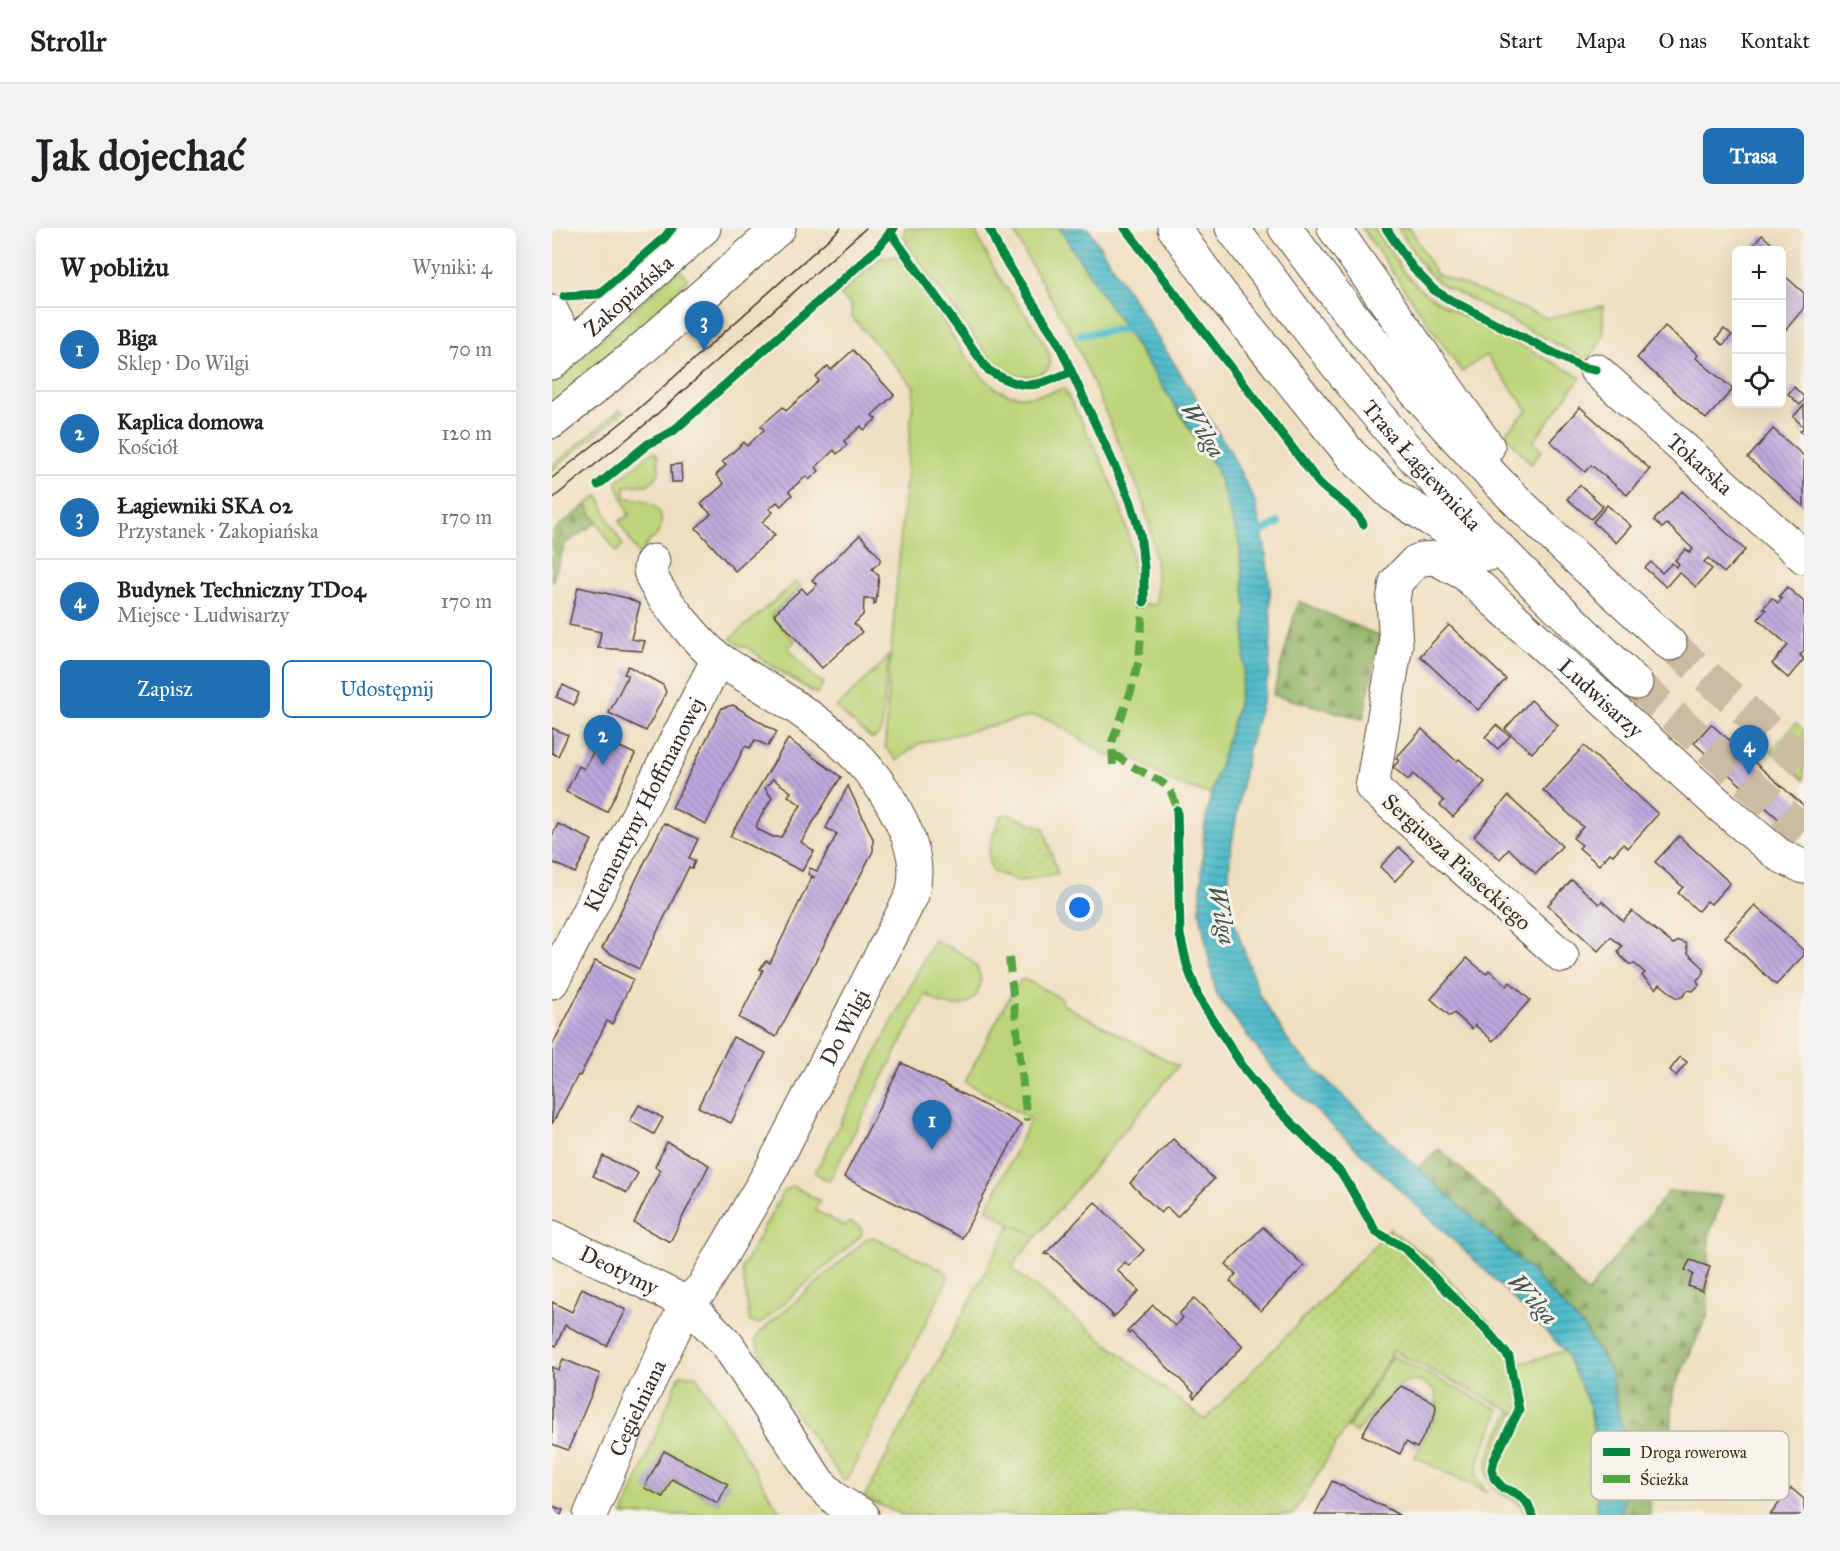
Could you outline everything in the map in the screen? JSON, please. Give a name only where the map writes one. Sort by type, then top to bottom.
[{"type":"street","name":"Zakopiańska","points":[[561,355],[704,228]]},
{"type":"street","points":[[552,422],[633,357],[779,228]]},
{"type":"street","points":[[1174,228],[1217,289],[1351,455],[1371,476],[1393,495],[1430,519],[1519,571]]},
{"type":"street","name":"Trasa Łagiewnicka","points":[[1233,228],[1349,382],[1446,494],[1519,571],[1636,683]]},
{"type":"street","name":"Trasa Łagiewnicka","points":[[1285,228],[1426,404],[1480,463],[1548,531],[1670,644]]},
{"type":"street","points":[[1334,228],[1548,531]]},
{"type":"street","points":[[552,312],[561,355]]},
{"type":"street","name":"Tokarska","points":[[1596,370],[1804,557]]},
{"type":"street","name":"Ludwisarzy","points":[[1396,582],[1415,562],[1422,559],[1435,558],[1465,574],[1718,804],[1779,855],[1804,867]]},
{"type":"street","name":"Do Wilgi","points":[[654,561],[650,573],[669,605],[718,659],[822,726],[838,738],[871,772],[893,805],[908,836],[914,857],[916,880],[912,896],[771,1170],[703,1287],[687,1303]]},
{"type":"street","name":"Sergiusza Piaseckiego","points":[[1396,582],[1393,600],[1396,645],[1372,787],[1562,956]]},
{"type":"street","name":"Klementyny Hoffmanowej","points":[[552,982],[718,659]]},
{"type":"street","name":"Deotymy","points":[[552,1237],[687,1303]]},
{"type":"street","points":[[687,1303],[727,1344],[819,1482],[838,1501],[862,1515]]},
{"type":"street","name":"Cegielniana","points":[[590,1515],[627,1428],[687,1303]]},
{"type":"green space","points":[[905,228],[974,228],[1009,293],[1044,342],[1050,360],[1046,371],[1034,376],[1013,375],[1002,369],[987,355],[907,244],[904,236]]},
{"type":"green space","points":[[1013,228],[1059,228],[1216,469],[1239,542],[1246,609],[1244,671],[1237,708],[1211,794],[1171,782],[1129,755],[1110,757],[1048,719],[1031,716],[918,744],[897,761],[885,747],[890,661],[914,387],[852,317],[851,305],[840,295],[882,257],[895,256],[900,259],[927,295],[971,363],[991,384],[1001,391],[1017,396],[1041,395],[1064,388],[1103,466],[1123,517],[1134,573],[1134,603],[1157,605],[1156,568],[1151,531],[1141,495],[1073,336],[1028,259]]},
{"type":"green space","points":[[1362,228],[1374,228],[1405,274],[1423,292],[1458,313],[1581,377],[1533,442],[1542,450],[1531,464],[1505,433],[1528,410],[1486,355],[1462,372]]},
{"type":"green space","points":[[1398,228],[1410,228],[1436,274],[1547,318],[1603,306],[1603,336],[1589,361],[1439,283],[1426,271]]},
{"type":"green space","points":[[679,269],[688,279],[639,332],[552,404],[552,383]]},
{"type":"green space","points":[[620,410],[624,412],[552,470],[552,466]]},
{"type":"green space","points":[[654,451],[658,455],[659,472],[655,479],[647,485],[625,486],[625,498],[653,505],[661,516],[659,532],[646,545],[641,559],[619,521],[629,515],[616,482]]},
{"type":"green space","points":[[599,495],[609,521],[623,545],[616,552],[586,505]]},
{"type":"green space","points":[[586,505],[597,522],[565,544],[552,582],[552,532]]},
{"type":"green space","points":[[796,582],[801,587],[771,615],[795,641],[788,648],[816,679],[824,683],[816,694],[745,646],[730,639]]},
{"type":"green space","points":[[1298,601],[1380,636],[1363,719],[1273,695]]},
{"type":"green space","points":[[889,654],[881,731],[875,738],[871,738],[836,708],[884,662]]},
{"type":"green space","points":[[1796,723],[1804,730],[1804,780],[1771,751]]},
{"type":"green space","points":[[1007,814],[1044,828],[1058,875],[1019,881],[993,872],[989,851],[1001,816]]},
{"type":"green space","points":[[934,940],[961,953],[974,964],[980,978],[978,992],[968,1003],[953,1006],[928,996],[927,993],[829,1181],[815,1173]]},
{"type":"green space","points":[[1021,980],[1026,980],[1061,998],[1062,1004],[1178,1066],[1037,1236],[987,1209],[1031,1119],[965,1082],[1005,1005]]},
{"type":"green space","points":[[1439,1149],[1524,1225],[1587,1293],[1669,1191],[1723,1196],[1709,1236],[1708,1314],[1673,1391],[1671,1431],[1623,1431],[1610,1370],[1585,1329],[1527,1267],[1418,1168]]},
{"type":"green space","points":[[793,1186],[820,1201],[815,1210],[844,1226],[850,1222],[861,1228],[862,1235],[760,1324],[750,1322],[742,1268],[784,1191]]},
{"type":"green space","points":[[1011,1224],[1037,1236],[1016,1261],[1013,1270],[1205,1420],[1390,1229],[1431,1260],[1503,1337],[1518,1364],[1524,1409],[1521,1416],[1393,1351],[1293,1515],[902,1515],[864,1498]]},
{"type":"green space","points":[[873,1237],[943,1270],[948,1275],[847,1480],[843,1480],[775,1384],[756,1342],[758,1334],[867,1239]]},
{"type":"green space","points":[[1565,1351],[1590,1407],[1593,1431],[1591,1431],[1591,1500],[1597,1500],[1597,1515],[1535,1515],[1529,1501],[1498,1477],[1497,1462],[1524,1409],[1518,1364]]},
{"type":"green space","points":[[1392,1356],[1500,1410],[1479,1459],[1477,1476],[1486,1492],[1415,1457],[1438,1412],[1435,1391],[1422,1382],[1408,1381],[1398,1386],[1356,1432],[1348,1428]]},
{"type":"green space","points":[[680,1375],[696,1375],[782,1515],[623,1515]],"holes":[[[664,1451],[728,1484],[718,1503],[672,1479],[663,1497],[645,1488]]]},
{"type":"green space","points":[[1515,1405],[1518,1406],[1493,1457],[1490,1474],[1498,1487],[1522,1503],[1529,1515],[1525,1515],[1519,1505],[1492,1485],[1487,1475],[1487,1463],[1496,1438]]},
{"type":"green space","points":[[1624,1500],[1650,1500],[1650,1515],[1621,1515]]},
{"type":"water","name":"Wilga","points":[[1059,228],[1088,228],[1230,451],[1255,502],[1265,546],[1270,588],[1269,673],[1248,749],[1230,854],[1228,904],[1259,994],[1293,1048],[1418,1168],[1527,1267],[1585,1329],[1610,1370],[1623,1431],[1593,1431],[1590,1407],[1565,1351],[1488,1273],[1275,1072],[1216,994],[1200,912],[1204,829],[1211,794],[1237,708],[1244,671],[1246,609],[1239,542],[1216,468]]},
{"type":"water","points":[[1597,1500],[1624,1500],[1621,1515],[1597,1515]]},
{"type":"building","points":[[1762,235],[1774,246],[1753,246]]},
{"type":"building","points":[[1786,277],[1804,293],[1804,308],[1786,329]]},
{"type":"building","points":[[1665,326],[1698,355],[1696,358],[1732,390],[1706,419],[1637,358]]},
{"type":"building","points":[[1724,329],[1732,335],[1723,345],[1716,339]]},
{"type":"building","points":[[853,350],[894,395],[872,415],[876,419],[864,430],[861,426],[844,441],[847,445],[837,454],[834,450],[816,467],[819,471],[809,480],[806,476],[789,491],[792,495],[781,506],[777,502],[769,509],[773,512],[762,522],[775,535],[735,571],[696,528],[711,514],[701,504],[724,484],[716,475],[726,465],[722,462],[744,442],[747,446],[764,430],[761,426],[783,407],[786,411],[819,381],[816,377],[828,366],[831,370]]},
{"type":"building","points":[[1794,387],[1804,397],[1800,405],[1788,394]]},
{"type":"building","points":[[1804,405],[1804,427],[1793,417]]},
{"type":"building","points":[[1580,407],[1650,469],[1627,495],[1591,465],[1585,472],[1550,441]]},
{"type":"building","points":[[1773,429],[1804,456],[1804,507],[1748,458]]},
{"type":"building","points":[[681,464],[682,482],[672,482],[671,465]]},
{"type":"building","points":[[1580,485],[1603,506],[1591,519],[1567,499]]},
{"type":"building","points":[[1682,491],[1745,550],[1724,573],[1708,558],[1704,562],[1712,569],[1696,587],[1679,572],[1666,587],[1645,568],[1651,562],[1662,573],[1672,563],[1676,567],[1679,564],[1675,560],[1686,549],[1690,553],[1693,549],[1667,524],[1662,528],[1654,520]]},
{"type":"building","points":[[1607,505],[1631,526],[1616,543],[1593,522]]},
{"type":"building","points":[[860,535],[880,557],[880,562],[872,569],[879,576],[876,603],[874,605],[874,599],[864,599],[863,615],[854,624],[862,632],[822,668],[774,614],[802,588],[807,594],[817,585],[812,580]]},
{"type":"building","points":[[578,587],[627,598],[640,604],[631,639],[645,641],[642,651],[598,648],[601,632],[569,625]]},
{"type":"building","points":[[1787,587],[1804,602],[1804,651],[1800,655],[1804,659],[1788,678],[1772,664],[1788,645],[1758,619],[1766,610],[1763,608],[1772,598],[1778,603],[1782,599],[1779,596]]},
{"type":"building","points":[[1449,625],[1506,679],[1478,710],[1420,656]]},
{"type":"building","points":[[628,666],[663,685],[666,692],[646,731],[609,713],[628,675],[624,674]]},
{"type":"building","points":[[563,685],[579,693],[574,705],[556,697]]},
{"type":"building","points":[[1531,700],[1558,725],[1532,753],[1505,729]]},
{"type":"building","points":[[733,705],[777,732],[768,746],[755,740],[750,748],[745,746],[706,824],[672,808],[722,708]]},
{"type":"building","points":[[1711,724],[1804,806],[1804,817],[1792,831],[1694,743]]},
{"type":"building","points":[[1496,725],[1510,736],[1498,749],[1485,737]]},
{"type":"building","points":[[552,728],[568,735],[558,756],[552,753]]},
{"type":"building","points":[[1422,729],[1454,759],[1457,761],[1459,759],[1485,782],[1453,817],[1440,805],[1444,801],[1413,774],[1408,780],[1393,767],[1399,761],[1396,758]]},
{"type":"building","points":[[601,738],[635,754],[607,812],[566,792],[579,766],[584,769]]},
{"type":"building","points":[[788,739],[841,777],[801,842],[814,851],[802,871],[730,836]],"holes":[[[773,779],[791,792],[788,796],[801,805],[781,837],[773,837],[757,829],[757,823],[772,798],[765,788]]]},
{"type":"building","points":[[1584,746],[1658,814],[1628,848],[1623,844],[1599,865],[1579,848],[1582,845],[1573,838],[1583,827],[1543,790]]},
{"type":"building","points":[[848,786],[873,839],[873,851],[776,1037],[739,1018],[763,970],[760,969],[766,961],[770,963],[811,878],[814,877],[808,874],[810,868],[817,871],[837,834],[826,828]]},
{"type":"building","points":[[1508,796],[1562,846],[1536,874],[1509,849],[1500,859],[1474,836]]},
{"type":"building","points":[[664,823],[698,839],[689,858],[695,861],[692,868],[689,867],[639,969],[602,949]]},
{"type":"building","points":[[558,824],[592,840],[575,873],[552,862],[552,836]]},
{"type":"building","points":[[1679,836],[1730,883],[1711,904],[1707,901],[1698,911],[1678,893],[1683,887],[1655,862]]},
{"type":"building","points":[[1399,847],[1414,861],[1395,881],[1380,867]]},
{"type":"building","points":[[1572,880],[1599,904],[1602,901],[1623,921],[1632,911],[1673,944],[1679,941],[1686,943],[1688,953],[1704,968],[1704,973],[1697,980],[1699,985],[1693,991],[1688,990],[1682,997],[1677,998],[1660,984],[1656,989],[1642,976],[1645,973],[1635,964],[1629,964],[1620,955],[1618,951],[1622,946],[1611,937],[1598,951],[1548,905]]},
{"type":"building","points":[[1755,905],[1804,951],[1804,955],[1776,985],[1725,937]]},
{"type":"building","points":[[1467,958],[1486,974],[1489,970],[1507,986],[1510,982],[1530,1000],[1493,1041],[1475,1025],[1472,1029],[1454,1013],[1450,1016],[1431,999]]},
{"type":"building","points":[[595,961],[633,979],[612,1024],[607,1021],[580,1076],[578,1075],[552,1124],[552,1046]]},
{"type":"building","points":[[733,1037],[766,1053],[731,1123],[698,1107]]},
{"type":"building","points":[[1680,1057],[1687,1062],[1676,1076],[1670,1070]]},
{"type":"building","points":[[902,1063],[1021,1124],[962,1238],[844,1177]]},
{"type":"building","points":[[639,1105],[663,1118],[654,1134],[630,1121]]},
{"type":"building","points":[[1173,1139],[1214,1179],[1177,1217],[1167,1207],[1161,1213],[1130,1183]]},
{"type":"building","points":[[667,1142],[709,1165],[670,1242],[634,1223],[660,1170],[655,1167]]},
{"type":"building","points":[[603,1156],[638,1173],[627,1193],[593,1176]]},
{"type":"building","points":[[1095,1202],[1144,1250],[1129,1266],[1125,1262],[1117,1270],[1139,1291],[1113,1318],[1111,1316],[1113,1315],[1049,1254],[1045,1254]]},
{"type":"building","points":[[1263,1227],[1304,1266],[1261,1311],[1230,1281],[1236,1274],[1226,1264]]},
{"type":"building","points":[[1690,1260],[1710,1267],[1702,1291],[1688,1286],[1693,1274],[1685,1270]]},
{"type":"building","points":[[582,1288],[626,1310],[607,1346],[565,1325],[556,1346],[552,1344],[552,1302],[572,1312]]},
{"type":"building","points":[[1194,1298],[1243,1346],[1194,1398],[1192,1395],[1194,1393],[1131,1332],[1129,1334],[1127,1332],[1153,1305],[1175,1326],[1183,1318],[1179,1314]]},
{"type":"building","points":[[563,1359],[600,1374],[568,1450],[552,1444],[552,1367],[559,1370]]},
{"type":"building","points":[[1401,1386],[1435,1403],[1436,1408],[1434,1417],[1417,1448],[1406,1442],[1400,1454],[1362,1435],[1374,1414]]},
{"type":"building","points":[[664,1451],[728,1484],[718,1503],[672,1479],[663,1497],[644,1488]]},
{"type":"building","points":[[1332,1481],[1390,1510],[1399,1515],[1315,1515]]},
{"type":"building","points":[[1791,1488],[1804,1499],[1804,1515],[1770,1515],[1782,1500],[1789,1500]]},
{"type":"building","points":[[552,1506],[563,1510],[561,1515],[552,1515]]},
{"type":"waterway","points":[[1080,335],[1133,327]]},
{"type":"waterway","points":[[1252,537],[1278,523]]},
{"type":"tunnel","points":[[1670,644],[1804,762]]},
{"type":"tunnel","points":[[1636,683],[1804,832]]},
{"type":"tram line","points":[[552,478],[636,411],[841,228]]},
{"type":"tram line","points":[[552,499],[647,423],[866,228]]},
{"type":"marked path","points":[[1113,765],[1112,742],[1131,691],[1139,660],[1144,596]]},
{"type":"marked path","points":[[1113,754],[1165,784],[1172,794],[1177,810]]},
{"type":"marked path","points":[[1009,958],[1027,1121]]},
{"type":"cycle path","points":[[564,296],[599,294],[665,237],[672,228]]},
{"type":"cycle path","points":[[598,485],[648,444],[672,432],[877,249],[894,228]]},
{"type":"cycle path","points":[[989,228],[1000,252],[1058,342],[1130,500],[1140,533],[1144,568],[1144,602]]},
{"type":"cycle path","points":[[1125,228],[1319,483],[1348,507],[1363,524]]},
{"type":"cycle path","points":[[1386,228],[1412,267],[1434,290],[1581,367],[1596,370]]},
{"type":"cycle path","points":[[890,232],[988,370],[1010,381],[1028,385],[1070,372]]},
{"type":"cycle path","points":[[1177,810],[1180,935],[1198,996],[1245,1070],[1273,1104],[1343,1175],[1376,1232],[1406,1249],[1489,1333],[1509,1357],[1519,1410],[1494,1460],[1492,1469],[1494,1478],[1503,1488],[1518,1494],[1528,1504],[1532,1515]]},
{"type":"place","name":"Łagiewniki SKA 02","points":[[704,351]]},
{"type":"place","name":"Kaplica domowa","points":[[603,765]]},
{"type":"place","name":"Budynek Techniczny TD04","points":[[1749,775]]},
{"type":"place","name":"Biga","points":[[932,1150]]}]
